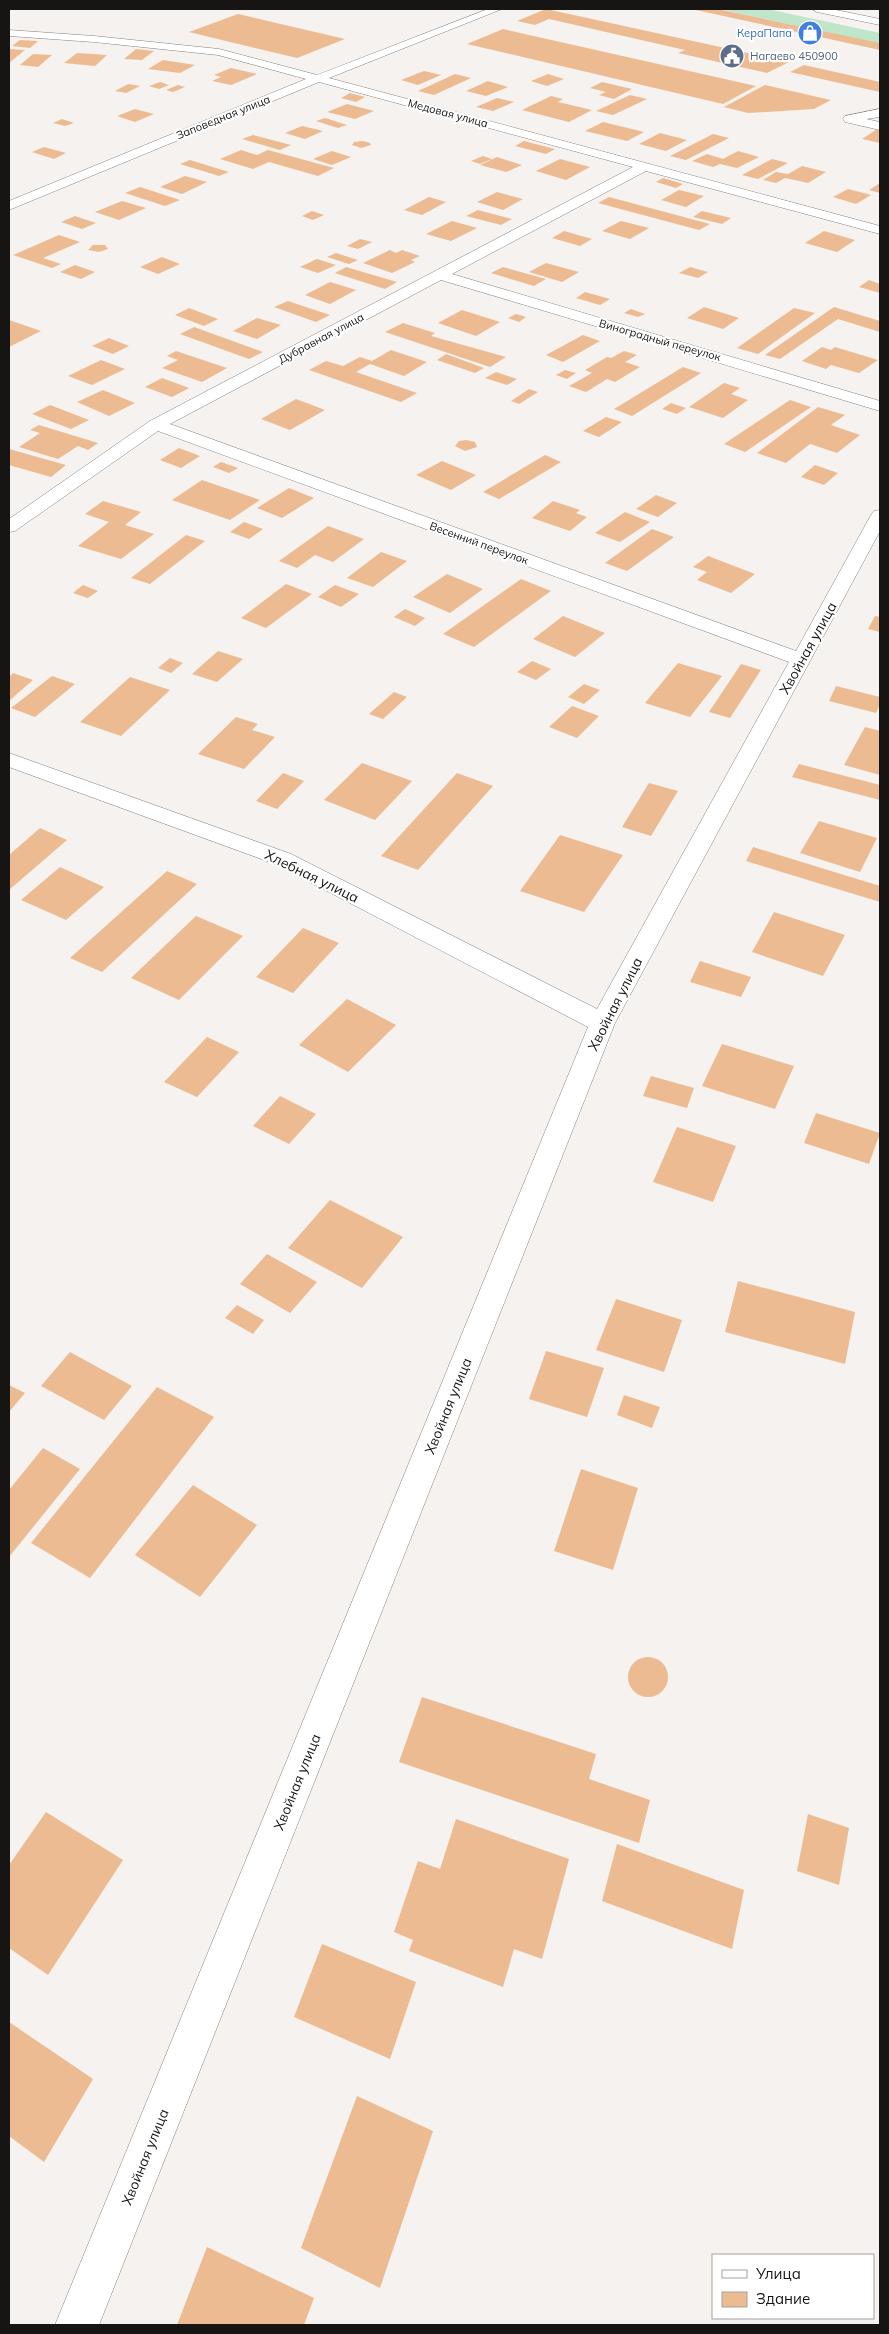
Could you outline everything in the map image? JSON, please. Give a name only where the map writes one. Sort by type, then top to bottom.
[{"type":"street","name":"Заповедная улица","points":[[9,206],[319,78],[497,9]]},
{"type":"street","points":[[817,9],[880,22]]},
{"type":"street","name":"Медовая улица","points":[[9,33],[182,47],[219,52],[880,230]]},
{"type":"street","points":[[880,113],[856,116],[849,119],[880,126]]},
{"type":"street","name":"Дубравная улица","points":[[9,528],[156,425],[645,166]]},
{"type":"street","name":"Виноградный переулок","points":[[440,275],[880,406]]},
{"type":"street","name":"Весенний переулок","points":[[156,425],[802,660]]},
{"type":"street","name":"Хвойная улица","points":[[77,2325],[602,1023],[880,515]]},
{"type":"street","name":"Хлебная улица","points":[[9,760],[284,860],[602,1023]]},
{"type":"green space","points":[[719,9],[767,9],[880,33],[880,44]]},
{"type":"building","points":[[546,9],[789,62],[767,73],[678,53],[685,50],[549,19],[535,25],[517,21]]},
{"type":"building","points":[[691,9],[717,9],[880,43],[880,50]]},
{"type":"building","points":[[238,14],[345,39],[297,58],[189,32]]},
{"type":"building","points":[[503,29],[756,86],[723,104],[467,44]]},
{"type":"building","points":[[20,40],[38,41],[30,48],[12,46]]},
{"type":"building","points":[[9,49],[25,50],[9,63]]},
{"type":"building","points":[[136,49],[154,51],[142,60],[124,59]]},
{"type":"building","points":[[77,53],[107,55],[95,66],[64,63]]},
{"type":"building","points":[[33,54],[52,55],[38,67],[20,65]]},
{"type":"building","points":[[163,60],[195,65],[180,73],[148,69]]},
{"type":"building","points":[[804,65],[880,82],[880,92],[790,72]]},
{"type":"building","points":[[231,68],[257,74],[231,85],[212,81],[221,77],[214,75]]},
{"type":"building","points":[[424,71],[441,75],[418,85],[401,80]]},
{"type":"building","points":[[455,74],[471,78],[434,95],[418,91]]},
{"type":"building","points":[[548,74],[564,79],[547,86],[531,81]]},
{"type":"building","points":[[488,81],[508,87],[486,96],[466,91]]},
{"type":"building","points":[[160,82],[169,85],[159,89],[149,86]]},
{"type":"building","points":[[602,82],[632,89],[614,99],[599,95],[606,92],[590,88]]},
{"type":"building","points":[[128,84],[140,86],[126,93],[115,91]]},
{"type":"building","points":[[178,85],[185,87],[173,92],[166,90]]},
{"type":"building","points":[[765,85],[831,100],[814,109],[748,113],[724,107]]},
{"type":"building","points":[[350,93],[365,97],[356,102],[341,98]]},
{"type":"building","points":[[630,95],[647,99],[613,115],[596,111]]},
{"type":"building","points":[[551,96],[563,99],[558,102],[592,110],[569,122],[522,110]]},
{"type":"building","points":[[497,98],[514,102],[493,111],[476,107]]},
{"type":"building","points":[[347,104],[374,111],[355,119],[327,112]]},
{"type":"building","points":[[135,109],[154,114],[135,122],[117,116]]},
{"type":"building","points":[[325,118],[347,125],[338,128],[316,121]]},
{"type":"building","points":[[62,119],[74,123],[65,126],[53,123]]},
{"type":"building","points":[[603,122],[644,132],[627,141],[585,131]]},
{"type":"building","points":[[302,126],[323,131],[305,139],[285,133]]},
{"type":"building","points":[[877,129],[880,130],[880,143],[862,139]]},
{"type":"building","points":[[660,133],[687,140],[666,151],[639,144]]},
{"type":"building","points":[[713,134],[729,138],[686,160],[670,156]]},
{"type":"building","points":[[253,135],[291,145],[280,150],[242,139]]},
{"type":"building","points":[[363,141],[371,145],[361,148],[352,145],[354,142]]},
{"type":"building","points":[[524,141],[555,149],[546,154],[515,146]]},
{"type":"building","points":[[44,147],[66,153],[54,159],[32,152]]},
{"type":"building","points":[[241,150],[257,155],[268,150],[334,168],[318,176],[269,162],[253,169],[220,159]]},
{"type":"building","points":[[332,151],[351,157],[332,165],[313,159]]},
{"type":"building","points":[[738,151],[759,157],[737,168],[720,164],[713,167],[692,161],[707,154],[723,159]]},
{"type":"building","points":[[483,156],[492,159],[480,164],[471,161]]},
{"type":"building","points":[[497,157],[522,165],[506,172],[480,165]]},
{"type":"building","points":[[560,159],[590,167],[566,180],[536,171]]},
{"type":"building","points":[[772,159],[788,163],[758,179],[742,175]]},
{"type":"building","points":[[190,160],[229,172],[219,176],[180,164]]},
{"type":"building","points":[[802,166],[826,172],[808,183],[785,178],[776,183],[763,180],[776,172],[788,174]]},
{"type":"building","points":[[185,176],[207,182],[182,194],[160,187]]},
{"type":"building","points":[[663,178],[683,184],[676,188],[656,182]]},
{"type":"building","points":[[880,183],[880,193],[869,190]]},
{"type":"building","points":[[140,187],[180,200],[165,206],[125,193]]},
{"type":"building","points":[[848,189],[871,195],[856,204],[833,197]]},
{"type":"building","points":[[679,190],[704,196],[686,207],[661,200]]},
{"type":"building","points":[[497,192],[523,199],[503,210],[477,202]]},
{"type":"building","points":[[429,197],[446,202],[422,215],[404,210]]},
{"type":"building","points":[[609,197],[710,224],[699,230],[598,203]]},
{"type":"building","points":[[122,201],[146,208],[119,220],[95,212]]},
{"type":"building","points":[[478,210],[512,219],[501,225],[466,216]]},
{"type":"building","points":[[312,211],[324,215],[313,220],[302,216]]},
{"type":"building","points":[[702,211],[731,218],[722,224],[693,217]]},
{"type":"building","points":[[75,216],[96,223],[82,229],[61,222]]},
{"type":"building","points":[[452,221],[477,228],[451,241],[426,234]]},
{"type":"building","points":[[621,221],[649,228],[630,239],[602,231]]},
{"type":"building","points":[[564,231],[592,239],[580,246],[552,238]]},
{"type":"building","points":[[824,231],[855,240],[837,252],[805,243]]},
{"type":"building","points":[[59,235],[80,242],[43,258],[61,264],[52,268],[13,255]]},
{"type":"building","points":[[360,239],[372,242],[358,249],[347,246]]},
{"type":"building","points":[[93,245],[105,245],[108,249],[99,252],[88,250]]},
{"type":"building","points":[[390,250],[396,253],[402,250],[420,256],[411,260],[415,262],[392,273],[363,263]]},
{"type":"building","points":[[336,253],[358,260],[349,264],[327,257]]},
{"type":"building","points":[[162,257],[180,264],[158,274],[140,267]]},
{"type":"building","points":[[317,259],[336,265],[318,273],[300,267]]},
{"type":"building","points":[[546,263],[579,272],[562,282],[529,272]]},
{"type":"building","points":[[75,265],[95,272],[81,279],[60,272]]},
{"type":"building","points":[[346,267],[397,282],[385,289],[335,273]]},
{"type":"building","points":[[503,267],[546,279],[534,286],[491,273]]},
{"type":"building","points":[[690,267],[708,272],[698,278],[679,273]]},
{"type":"building","points":[[869,280],[880,284],[880,293],[859,287]]},
{"type":"building","points":[[330,282],[356,290],[330,304],[305,295]]},
{"type":"building","points":[[585,292],[610,299],[600,305],[576,298]]},
{"type":"building","points":[[288,301],[330,315],[316,322],[274,307]]},
{"type":"building","points":[[704,307],[739,318],[723,329],[687,318]]},
{"type":"building","points":[[834,307],[880,321],[880,332],[838,319],[780,359],[765,355]]},
{"type":"building","points":[[189,308],[218,319],[204,326],[175,315]]},
{"type":"building","points":[[794,308],[815,313],[758,354],[737,348]]},
{"type":"building","points":[[631,309],[645,314],[638,317],[624,313]]},
{"type":"building","points":[[462,310],[500,322],[476,336],[438,323]]},
{"type":"building","points":[[516,314],[526,317],[519,322],[508,318]]},
{"type":"building","points":[[257,318],[281,325],[257,339],[233,331]]},
{"type":"building","points":[[9,320],[41,331],[9,347]]},
{"type":"building","points":[[403,323],[435,333],[431,336],[506,357],[490,367],[385,332]]},
{"type":"building","points":[[194,327],[263,352],[249,359],[180,334]]},
{"type":"building","points":[[583,335],[600,341],[563,362],[546,355]]},
{"type":"building","points":[[109,338],[129,346],[113,354],[92,346]]},
{"type":"building","points":[[822,347],[831,350],[835,347],[878,360],[859,373],[831,365],[826,369],[802,361]]},
{"type":"building","points":[[391,350],[427,362],[404,376],[370,364],[356,372],[417,393],[401,402],[309,370],[326,361],[343,366],[360,357],[372,361]]},
{"type":"building","points":[[176,351],[227,368],[202,382],[162,368],[178,360],[167,356]]},
{"type":"building","points":[[624,351],[637,355],[625,362],[640,367],[615,382],[607,379],[586,392],[569,386],[592,373],[585,370],[607,357],[611,358]]},
{"type":"building","points":[[446,354],[484,368],[475,373],[437,360]]},
{"type":"building","points":[[101,360],[125,369],[92,385],[68,376]]},
{"type":"building","points":[[683,367],[701,373],[632,416],[614,409]]},
{"type":"building","points":[[565,370],[576,373],[567,379],[556,375]]},
{"type":"building","points":[[496,372],[517,379],[507,385],[485,378]]},
{"type":"building","points":[[162,378],[189,388],[172,397],[145,387]]},
{"type":"building","points":[[724,383],[740,388],[731,394],[748,400],[723,418],[689,407]]},
{"type":"building","points":[[529,389],[538,392],[519,404],[511,401]]},
{"type":"building","points":[[103,390],[135,403],[109,416],[77,402]]},
{"type":"building","points":[[296,399],[325,410],[290,430],[261,419]]},
{"type":"building","points":[[790,400],[811,407],[745,452],[724,444]]},
{"type":"building","points":[[671,403],[686,408],[677,414],[662,409]]},
{"type":"building","points":[[50,405],[89,420],[71,429],[32,414]]},
{"type":"building","points":[[818,407],[845,415],[831,425],[860,435],[837,453],[810,444],[786,463],[757,453]]},
{"type":"building","points":[[606,417],[622,422],[599,437],[583,431]]},
{"type":"building","points":[[39,425],[98,443],[88,450],[78,446],[58,459],[19,447],[40,433],[30,430]]},
{"type":"building","points":[[459,441],[475,442],[477,447],[465,451],[455,446]]},
{"type":"building","points":[[179,448],[200,456],[181,468],[160,460]]},
{"type":"building","points":[[9,449],[66,465],[51,477],[9,465]]},
{"type":"building","points":[[545,455],[561,462],[499,499],[483,492]]},
{"type":"building","points":[[442,461],[476,475],[451,490],[416,475]]},
{"type":"building","points":[[221,462],[238,468],[229,473],[213,467]]},
{"type":"building","points":[[815,465],[838,473],[824,485],[801,477]]},
{"type":"building","points":[[202,480],[260,500],[230,520],[172,500]]},
{"type":"building","points":[[289,488],[314,498],[282,518],[257,508]]},
{"type":"building","points":[[656,495],[677,503],[658,517],[636,509]]},
{"type":"building","points":[[103,501],[141,512],[125,525],[154,534],[121,559],[78,546],[109,522],[85,514]]},
{"type":"building","points":[[553,501],[580,510],[576,513],[587,517],[570,531],[532,518]]},
{"type":"building","points":[[625,512],[650,522],[620,542],[595,533]]},
{"type":"building","points":[[244,522],[263,529],[249,539],[230,532]]},
{"type":"building","points":[[328,526],[364,539],[333,562],[315,555],[297,568],[279,561]]},
{"type":"building","points":[[652,529],[674,537],[627,571],[605,563]]},
{"type":"building","points":[[186,535],[205,541],[150,584],[131,578]]},
{"type":"building","points":[[381,552],[407,561],[373,587],[347,578]]},
{"type":"building","points":[[708,556],[755,574],[731,593],[697,580],[707,572],[693,567]]},
{"type":"building","points":[[447,574],[483,589],[450,613],[413,597]]},
{"type":"building","points":[[521,579],[551,591],[474,647],[443,634]]},
{"type":"building","points":[[286,584],[312,594],[266,628],[241,618]]},
{"type":"building","points":[[83,585],[98,591],[88,598],[73,593]]},
{"type":"building","points":[[335,585],[359,594],[341,607],[318,597]]},
{"type":"building","points":[[405,609],[425,618],[415,626],[394,617]]},
{"type":"building","points":[[563,616],[605,633],[575,657],[533,639]]},
{"type":"building","points":[[875,616],[880,617],[880,632],[868,629]]},
{"type":"building","points":[[218,651],[243,659],[217,682],[192,674]]},
{"type":"building","points":[[170,658],[183,663],[171,673],[158,668]]},
{"type":"building","points":[[532,661],[551,669],[536,680],[517,672]]},
{"type":"building","points":[[678,663],[722,676],[690,717],[645,703]]},
{"type":"building","points":[[741,664],[761,670],[730,718],[709,712]]},
{"type":"building","points":[[13,673],[33,680],[9,701],[9,677]]},
{"type":"building","points":[[52,676],[75,684],[35,717],[11,708]]},
{"type":"building","points":[[130,677],[170,690],[121,736],[80,722]]},
{"type":"building","points":[[584,684],[600,690],[584,704],[568,697]]},
{"type":"building","points":[[836,686],[880,697],[880,704],[876,713],[829,701]]},
{"type":"building","points":[[394,692],[407,697],[383,719],[369,714]]},
{"type":"building","points":[[572,706],[599,716],[577,738],[549,727]]},
{"type":"building","points":[[236,717],[258,724],[252,730],[275,737],[244,769],[198,754]]},
{"type":"building","points":[[865,727],[880,731],[880,775],[844,765]]},
{"type":"building","points":[[362,763],[412,781],[375,820],[324,800]]},
{"type":"building","points":[[799,764],[880,785],[880,800],[792,777]]},
{"type":"building","points":[[283,773],[304,781],[277,809],[256,801]]},
{"type":"building","points":[[457,773],[493,786],[418,870],[381,856]]},
{"type":"building","points":[[649,783],[678,791],[651,836],[622,827]]},
{"type":"building","points":[[819,821],[877,838],[860,872],[800,853]]},
{"type":"building","points":[[40,828],[67,840],[9,890],[9,855]]},
{"type":"building","points":[[560,835],[623,855],[584,912],[520,891]]},
{"type":"building","points":[[753,847],[880,886],[880,902],[746,861]]},
{"type":"building","points":[[60,867],[104,887],[66,920],[21,900]]},
{"type":"building","points":[[167,871],[197,884],[102,972],[70,958]]},
{"type":"building","points":[[774,912],[845,935],[823,976],[752,952]]},
{"type":"building","points":[[196,916],[243,936],[179,1000],[131,978]]},
{"type":"building","points":[[303,928],[339,943],[293,993],[256,977]]},
{"type":"building","points":[[700,961],[751,977],[741,997],[690,982]]},
{"type":"building","points":[[347,999],[396,1025],[348,1072],[299,1045]]},
{"type":"building","points":[[207,1037],[239,1052],[197,1097],[164,1082]]},
{"type":"building","points":[[722,1044],[794,1066],[775,1109],[702,1086]]},
{"type":"building","points":[[651,1076],[694,1088],[687,1108],[643,1096]]},
{"type":"building","points":[[280,1096],[316,1114],[289,1144],[253,1126]]},
{"type":"building","points":[[816,1113],[880,1133],[869,1164],[804,1143]]},
{"type":"building","points":[[677,1127],[736,1146],[713,1202],[653,1182]]},
{"type":"building","points":[[330,1200],[403,1237],[362,1288],[288,1248]]},
{"type":"building","points":[[267,1254],[317,1282],[290,1313],[240,1284]]},
{"type":"building","points":[[738,1281],[855,1312],[845,1364],[725,1332]]},
{"type":"building","points":[[616,1299],[682,1320],[664,1372],[596,1350]]},
{"type":"building","points":[[237,1305],[264,1320],[253,1334],[225,1318]]},
{"type":"building","points":[[546,1351],[604,1368],[587,1417],[529,1399]]},
{"type":"building","points":[[70,1352],[132,1386],[104,1420],[41,1386]]},
{"type":"building","points":[[9,1385],[25,1393],[9,1412]]},
{"type":"building","points":[[157,1387],[214,1417],[90,1578],[31,1543]]},
{"type":"building","points":[[624,1395],[660,1407],[652,1428],[617,1415]]},
{"type":"building","points":[[43,1448],[80,1469],[9,1557],[9,1490]]},
{"type":"building","points":[[581,1469],[638,1488],[613,1570],[554,1551]]},
{"type":"building","points":[[193,1485],[257,1525],[200,1597],[135,1555]]},
{"type":"building","points":[[648,1657],[662,1663],[668,1677],[662,1691],[648,1697],[634,1691],[628,1677],[634,1663]]},
{"type":"building","points":[[422,1697],[596,1754],[589,1779],[650,1800],[639,1843],[399,1762]]},
{"type":"building","points":[[46,1812],[123,1860],[48,1975],[9,1948],[9,1865]]},
{"type":"building","points":[[808,1814],[849,1828],[839,1885],[797,1871]]},
{"type":"building","points":[[456,1819],[569,1859],[542,1959],[514,1949],[503,1987],[409,1951],[413,1940],[394,1932],[418,1861],[440,1869]]},
{"type":"building","points":[[617,1844],[744,1890],[732,1949],[602,1901]]},
{"type":"building","points":[[322,1944],[416,1982],[390,2059],[294,2017]]},
{"type":"building","points":[[9,2022],[93,2079],[44,2162],[9,2136]]},
{"type":"building","points":[[357,2096],[433,2131],[380,2288],[301,2248]]},
{"type":"building","points":[[207,2247],[314,2298],[304,2325],[177,2325]]},
{"type":"place","name":"КераПапа","points":[[810,33]]},
{"type":"place","name":"Нагаево 450900","points":[[732,56]]}]
